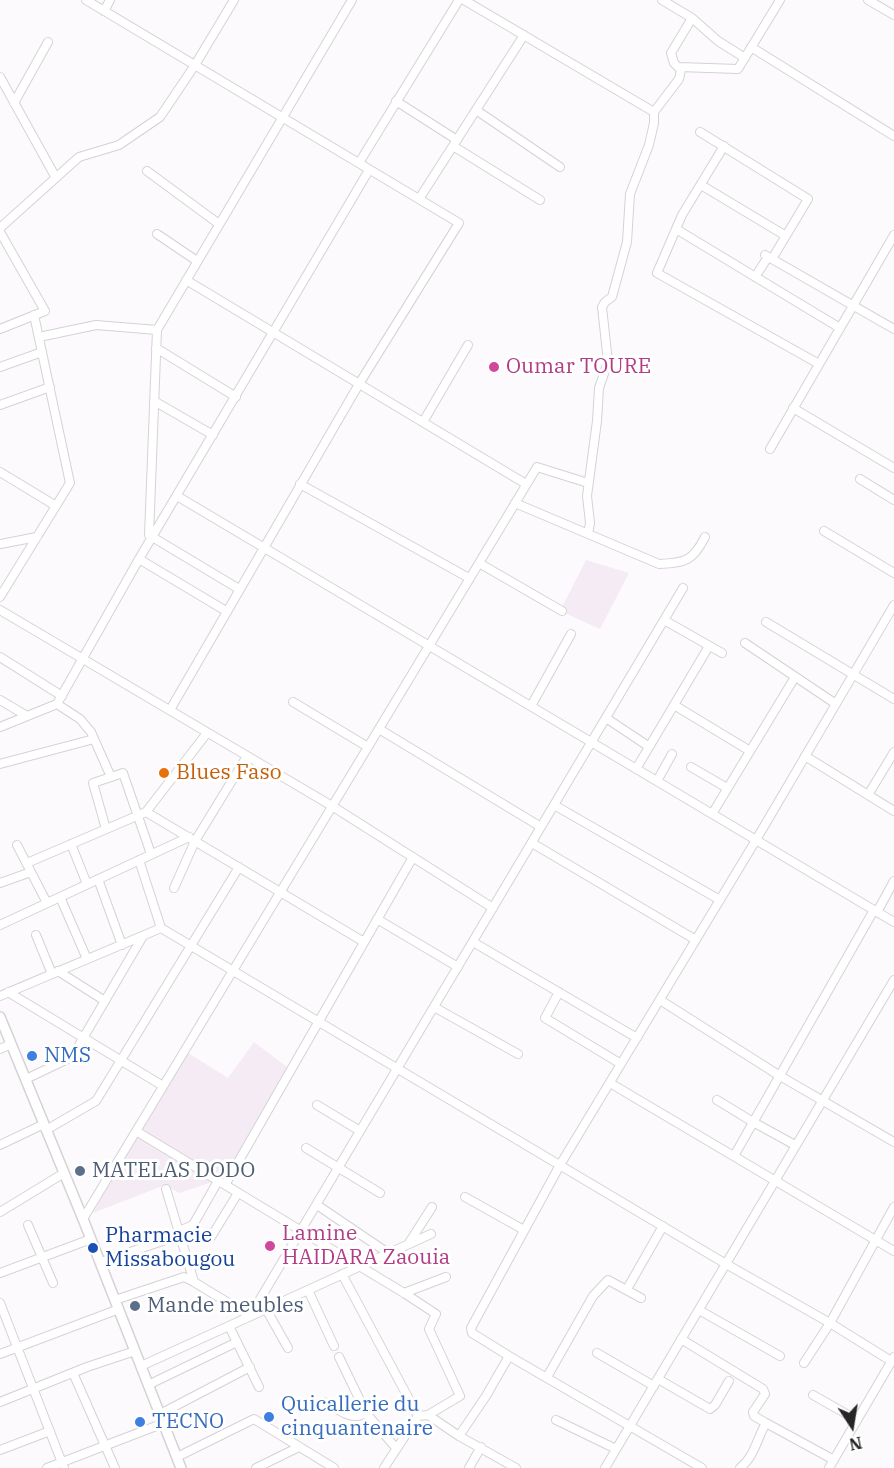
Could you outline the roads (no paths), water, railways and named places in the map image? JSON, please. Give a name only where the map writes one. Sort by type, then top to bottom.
[{"type":"main road","points":[[0,1017],[181,1468]]},
{"type":"street","points":[[86,0],[459,223],[359,384],[170,710]]},
{"type":"street","points":[[104,11],[110,0]]},
{"type":"street","points":[[0,329],[45,311],[1,226],[79,157],[119,144],[160,117],[234,0]]},
{"type":"street","points":[[239,589],[149,535],[156,330],[352,0]]},
{"type":"street","points":[[358,163],[459,0]]},
{"type":"street","points":[[662,0],[692,18],[718,41],[745,58]]},
{"type":"street","points":[[679,67],[738,69],[780,0]]},
{"type":"street","points":[[468,1],[654,112]]},
{"type":"street","points":[[872,1],[894,15]]},
{"type":"street","points":[[588,534],[590,523],[587,496],[599,388],[608,362],[602,307],[612,297],[627,242],[630,194],[649,145],[654,112],[679,79],[681,70],[674,63],[671,53],[692,18]]},
{"type":"street","points":[[419,200],[524,35]]},
{"type":"street","points":[[14,103],[48,42]]},
{"type":"street","points":[[751,48],[894,136]]},
{"type":"street","points":[[0,77],[56,178]]},
{"type":"street","points":[[396,101],[540,200]]},
{"type":"street","points":[[476,110],[560,167]]},
{"type":"street","points":[[700,132],[808,199],[786,236],[755,277]]},
{"type":"street","points":[[724,146],[676,229],[657,273],[819,364]]},
{"type":"street","points":[[0,727],[57,704],[369,170]]},
{"type":"street","points":[[147,171],[219,224]]},
{"type":"street","points":[[700,185],[786,236]]},
{"type":"street","points":[[676,229],[840,328]]},
{"type":"street","points":[[157,234],[197,261]]},
{"type":"street","points":[[770,448],[894,235]]},
{"type":"street","points":[[768,257],[894,329]]},
{"type":"street","points":[[186,280],[526,484]]},
{"type":"street","points":[[0,597],[70,483],[34,315]]},
{"type":"street","points":[[39,337],[96,326],[156,330]]},
{"type":"street","points":[[423,422],[468,345]]},
{"type":"street","points":[[156,348],[236,397]]},
{"type":"street","points":[[0,367],[42,352]]},
{"type":"street","points":[[0,405],[50,387]]},
{"type":"street","points":[[154,401],[213,435]]},
{"type":"street","points":[[793,408],[894,468]]},
{"type":"street","points":[[83,1219],[537,467],[588,483]]},
{"type":"street","points":[[0,472],[56,506]]},
{"type":"street","points":[[860,479],[894,500]]},
{"type":"street","points":[[300,484],[470,578]]},
{"type":"street","points":[[177,496],[894,922]]},
{"type":"street","points":[[515,503],[658,564],[689,560],[705,537]]},
{"type":"street","points":[[824,531],[894,573]]},
{"type":"street","points":[[0,544],[37,537]]},
{"type":"street","points":[[140,559],[226,611]]},
{"type":"street","points":[[478,563],[562,611]]},
{"type":"street","points":[[250,1316],[683,588]]},
{"type":"street","points":[[702,1468],[509,1356],[472,1332],[471,1328],[560,1165],[854,674],[890,620],[894,605]]},
{"type":"street","points":[[0,610],[248,756],[494,908]]},
{"type":"street","points":[[664,620],[722,653]]},
{"type":"street","points":[[766,622],[894,699]]},
{"type":"street","points":[[531,706],[570,634]]},
{"type":"street","points":[[745,643],[836,704]]},
{"type":"street","points":[[636,769],[710,646]]},
{"type":"street","points":[[0,657],[62,696]]},
{"type":"street","points":[[712,814],[795,677]]},
{"type":"street","points":[[0,700],[27,716]]},
{"type":"street","points":[[293,702],[368,747]]},
{"type":"street","points":[[57,704],[80,719],[94,739],[111,777]]},
{"type":"street","points":[[674,705],[750,751]]},
{"type":"street","points":[[606,718],[648,746]]},
{"type":"street","points":[[379,729],[541,827]]},
{"type":"street","points":[[27,863],[146,812],[207,733]]},
{"type":"street","points":[[0,764],[94,739]]},
{"type":"street","points":[[868,795],[894,752]]},
{"type":"street","points":[[657,781],[672,754]]},
{"type":"street","points":[[174,888],[192,839],[248,756]]},
{"type":"street","points":[[805,756],[894,811]]},
{"type":"street","points":[[691,767],[727,788]]},
{"type":"street","points":[[106,829],[93,783],[123,773],[151,854]]},
{"type":"street","points":[[554,805],[720,900]]},
{"type":"street","points":[[146,812],[364,942]]},
{"type":"street","points":[[0,925],[151,854],[192,839]]},
{"type":"street","points":[[532,843],[696,940]]},
{"type":"street","points":[[71,844],[87,884]]},
{"type":"street","points":[[17,845],[47,903]]},
{"type":"street","points":[[100,1262],[179,1233],[193,1225],[221,1183],[318,1022],[413,857]]},
{"type":"street","points":[[139,860],[161,928],[726,1264],[893,1358],[829,1468]]},
{"type":"street","points":[[0,1143],[45,1127],[96,1101],[239,867]]},
{"type":"street","points":[[0,883],[31,872]]},
{"type":"street","points":[[98,879],[122,945]]},
{"type":"street","points":[[734,1156],[894,881]]},
{"type":"street","points":[[60,897],[87,959]]},
{"type":"street","points":[[377,919],[458,967]]},
{"type":"street","points":[[0,996],[161,928]]},
{"type":"street","points":[[36,935],[55,973],[105,1001]]},
{"type":"street","points":[[26,1079],[72,1057],[143,936]]},
{"type":"street","points":[[473,942],[637,1038]]},
{"type":"street","points":[[605,1468],[894,980]]},
{"type":"street","points":[[8,992],[163,1086]]},
{"type":"street","points":[[559,992],[545,1018],[621,1064]]},
{"type":"street","points":[[660,1000],[780,1076],[894,1142]]},
{"type":"street","points":[[434,1007],[518,1054]]},
{"type":"street","points":[[0,1049],[11,1044]]},
{"type":"street","points":[[610,1083],[894,1251]]},
{"type":"street","points":[[717,1100],[795,1145]]},
{"type":"street","points":[[318,1105],[360,1131]]},
{"type":"street","points":[[136,1131],[436,1314],[429,1329],[460,1396],[428,1415],[418,1416],[384,1468]]},
{"type":"street","points":[[306,1148],[380,1193]]},
{"type":"street","points":[[0,1212],[64,1173]]},
{"type":"street","points":[[165,1189],[194,1282]]},
{"type":"street","points":[[211,1238],[238,1193]]},
{"type":"street","points":[[465,1197],[524,1230]]},
{"type":"street","points":[[317,1205],[388,1253]]},
{"type":"street","points":[[408,1245],[432,1207]]},
{"type":"street","points":[[804,1363],[830,1323],[894,1207]]},
{"type":"street","points":[[28,1225],[53,1283]]},
{"type":"street","points":[[627,1289],[663,1226]]},
{"type":"street","points":[[141,1366],[431,1234]]},
{"type":"street","points":[[0,1274],[91,1239]]},
{"type":"street","points":[[342,1274],[418,1416]]},
{"type":"street","points":[[0,1354],[184,1277],[250,1316]]},
{"type":"street","points":[[404,1293],[446,1277]]},
{"type":"street","points":[[547,1377],[602,1284],[608,1280],[641,1298]]},
{"type":"street","points":[[308,1290],[334,1346]]},
{"type":"street","points":[[0,1303],[63,1465]]},
{"type":"street","points":[[266,1309],[288,1348]]},
{"type":"street","points":[[699,1310],[780,1356]]},
{"type":"street","points":[[229,1326],[260,1387]]},
{"type":"street","points":[[681,1340],[763,1389],[765,1394],[753,1414],[834,1460]]},
{"type":"street","points":[[148,1385],[237,1342]]},
{"type":"street","points":[[0,1402],[135,1351]]},
{"type":"street","points":[[597,1353],[710,1409],[715,1405],[729,1381]]},
{"type":"street","points":[[459,1436],[509,1356]]},
{"type":"street","points":[[339,1357],[366,1413],[396,1448]]},
{"type":"street","points":[[47,1468],[63,1465],[162,1418],[250,1367]]},
{"type":"street","points":[[73,1373],[115,1468]]},
{"type":"street","points":[[813,1395],[857,1420]]},
{"type":"street","points":[[324,1402],[354,1417],[360,1417],[366,1413]]},
{"type":"street","points":[[428,1415],[459,1436],[516,1468]]},
{"type":"street","points":[[177,1457],[254,1419],[334,1468]]},
{"type":"street","points":[[556,1420],[616,1449]]},
{"type":"street","points":[[740,1468],[755,1450],[758,1435],[766,1423]]},
{"type":"street","points":[[0,1450],[50,1431]]},
{"type":"street","points":[[256,1468],[299,1447]]},
{"type":"street","points":[[469,1468],[482,1448]]},
{"type":"place","name":"Oumar TOURE","points":[[494,367]]},
{"type":"place","name":"Blues Faso","points":[[164,773]]},
{"type":"place","name":"NMS","points":[[32,1056]]},
{"type":"place","name":"MATELAS DODO","points":[[80,1171]]},
{"type":"place","name":"Lamine HAIDARA Zaouia","points":[[270,1246]]},
{"type":"place","name":"Pharmacie Missabougou","points":[[93,1248]]},
{"type":"place","name":"Mande meubles","points":[[135,1306]]},
{"type":"place","name":"Quicallerie du cinquantenaire","points":[[269,1417]]},
{"type":"place","name":"TECNO","points":[[140,1422]]}]
